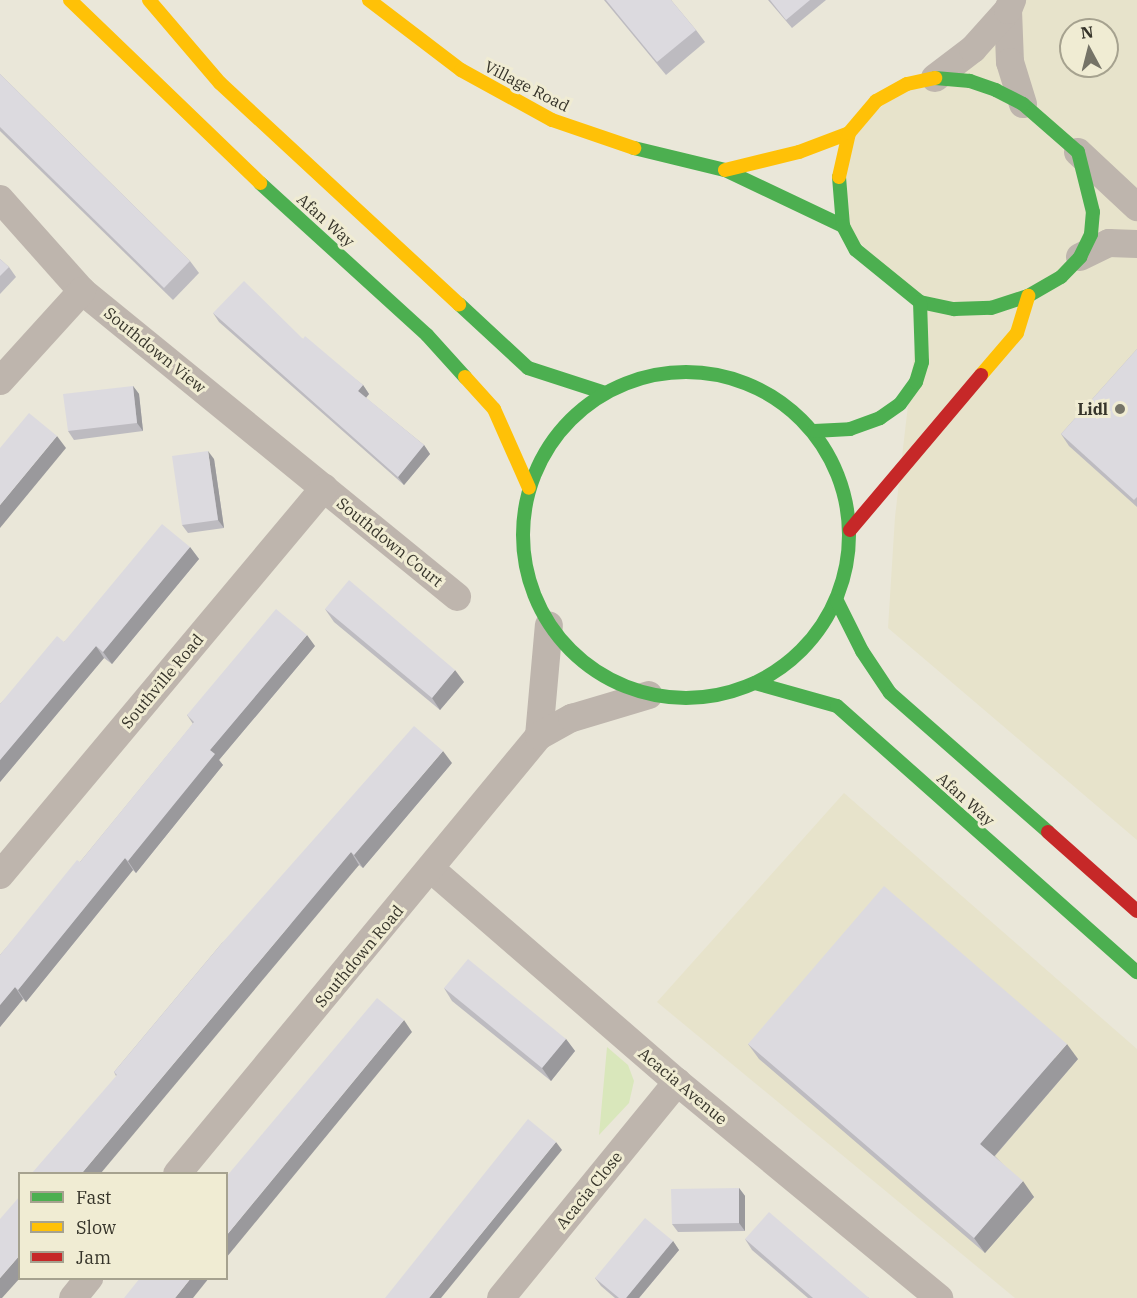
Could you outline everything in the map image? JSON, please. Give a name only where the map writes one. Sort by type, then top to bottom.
[{"type":"main road","name":"Afan Way","points":[[70,0],[193,121],[427,335],[494,409],[529,488]]},
{"type":"main road","name":"Afan Way","points":[[149,0],[220,83],[528,368],[605,393]]},
{"type":"main road","name":"Village Road","points":[[378,3],[460,70],[552,120],[636,149],[725,170],[843,226]]},
{"type":"main road","points":[[935,78],[970,81],[1023,104],[1078,152],[1093,212],[1091,234],[1080,257],[1061,277],[1028,296],[991,308],[954,309],[920,302],[856,250],[843,226],[839,176],[849,133],[876,100],[907,84],[935,78]]},
{"type":"main road","name":"Village Road","points":[[725,170],[799,152],[849,133]]},
{"type":"main road","points":[[850,530],[1017,333],[1028,296]]},
{"type":"main road","points":[[814,431],[850,429],[880,418],[900,404],[916,382],[922,362],[920,302]]},
{"type":"main road","points":[[678,371],[716,374],[753,385],[786,405],[814,431],[840,478],[850,530],[847,566],[837,601],[817,634],[789,663],[755,683],[721,695],[685,699],[649,695],[592,669],[549,625],[532,593],[524,558],[522,523],[529,488],[558,433],[579,411],[605,393],[640,377],[678,371]]},
{"type":"main road","name":"Afan Way","points":[[837,601],[862,651],[890,693],[1137,911]]},
{"type":"main road","name":"Afan Way","points":[[755,683],[837,706],[1137,972]]},
{"type":"street","points":[[935,78],[973,49],[1010,5]]},
{"type":"street","points":[[1010,5],[1010,62],[1023,104]]},
{"type":"street","points":[[1078,152],[1137,207]]},
{"type":"street","name":"Southdown View","points":[[0,200],[82,291],[324,488]]},
{"type":"street","points":[[1080,257],[1108,243],[1137,244]]},
{"type":"street","points":[[0,381],[82,291]]},
{"type":"street","name":"Southdown Court","points":[[324,488],[457,597]]},
{"type":"street","name":"Southville Road","points":[[0,875],[324,488]]},
{"type":"street","points":[[539,736],[549,625]]},
{"type":"street","name":"Southdown Road","points":[[178,1172],[539,736],[572,718],[649,695]]},
{"type":"street","name":"Acacia Avenue","points":[[431,869],[677,1082],[939,1298]]},
{"type":"street","name":"Acacia Close","points":[[501,1298],[677,1082]]},
{"type":"street","points":[[73,1298],[87,1280]]},
{"type":"shaded area","points":[[1012,0],[1137,0],[1137,840],[888,628],[895,517],[920,302],[843,226],[849,133]]},
{"type":"shaded area","points":[[844,793],[1137,1049],[1137,1298],[1015,1298],[657,1002]]},
{"type":"green space","points":[[607,1047],[628,1065],[634,1081],[629,1103],[599,1135]]},
{"type":"building","points":[[606,0],[671,0],[696,30],[657,62]]},
{"type":"building","points":[[770,0],[810,0],[786,20]]},
{"type":"building","points":[[0,74],[190,261],[164,288],[0,127]]},
{"type":"building","points":[[0,259],[9,267],[0,276]]},
{"type":"building","points":[[244,281],[303,339],[305,336],[363,385],[358,391],[424,445],[398,477],[213,313]]},
{"type":"building","name":"Lidl","points":[[1137,349],[1137,497],[1134,500],[1061,434]]},
{"type":"building","points":[[133,386],[137,423],[68,431],[63,394]]},
{"type":"building","points":[[29,413],[57,436],[0,505],[0,448]]},
{"type":"building","points":[[208,451],[218,520],[182,525],[172,456]]},
{"type":"building","points":[[162,524],[190,547],[103,652],[96,646],[0,760],[0,704],[57,636],[64,642]]},
{"type":"building","points":[[349,580],[455,670],[432,698],[325,609]]},
{"type":"building","points":[[276,609],[307,635],[210,750],[215,754],[128,861],[125,858],[18,990],[15,987],[0,1005],[0,955],[77,860],[80,862],[194,722],[187,715]]},
{"type":"building","points":[[414,726],[443,751],[354,855],[351,852],[83,1172],[33,1172],[117,1075],[114,1072],[222,943]]},
{"type":"building","points":[[884,886],[1067,1044],[980,1144],[1023,1181],[974,1238],[748,1044]]},
{"type":"building","points":[[468,959],[566,1039],[542,1068],[444,988]]},
{"type":"building","points":[[377,998],[404,1020],[228,1234],[228,1175]]},
{"type":"building","points":[[528,1119],[556,1142],[429,1298],[385,1298]]},
{"type":"building","points":[[739,1188],[739,1223],[672,1224],[671,1189]]},
{"type":"building","points":[[18,1198],[18,1257],[0,1278],[0,1219]]},
{"type":"building","points":[[769,1212],[869,1298],[813,1298],[745,1239]]},
{"type":"building","points":[[645,1218],[673,1241],[626,1298],[619,1298],[595,1278]]},
{"type":"building","points":[[138,1280],[189,1280],[175,1298],[124,1298]]},
{"type":"traffic: fast","points":[[839,177],[843,226],[856,250],[920,302],[954,309],[991,308],[1028,296],[1061,277],[1080,257],[1091,234],[1093,212],[1078,152],[1023,104],[996,90],[970,81],[935,78]]},
{"type":"traffic: fast","points":[[634,148],[725,170],[843,226]]},
{"type":"traffic: fast","points":[[260,183],[427,335],[465,377]]},
{"type":"traffic: fast","points":[[814,431],[850,429],[880,418],[900,404],[916,382],[922,362],[920,302]]},
{"type":"traffic: fast","points":[[459,304],[528,368],[605,393]]},
{"type":"traffic: fast","points":[[670,372],[702,372],[749,384],[777,399],[802,419],[822,444],[837,472],[846,503],[849,535],[846,567],[837,598],[822,626],[802,651],[777,671],[749,686],[702,698],[670,698],[639,691],[609,679],[582,661],[560,639],[542,612],[530,582],[523,551],[523,519],[530,488],[542,458],[560,431],[582,409],[609,391],[639,379],[670,372]]},
{"type":"traffic: fast","points":[[837,601],[862,651],[890,693],[1048,832]]},
{"type":"traffic: fast","points":[[755,683],[837,706],[1137,972]]},
{"type":"traffic: slow","points":[[70,0],[260,183]]},
{"type":"traffic: slow","points":[[149,0],[220,83],[459,304]]},
{"type":"traffic: slow","points":[[369,0],[461,70],[552,120],[634,148]]},
{"type":"traffic: slow","points":[[839,177],[849,133],[876,101],[907,84],[935,78]]},
{"type":"traffic: slow","points":[[725,170],[799,152],[849,133]]},
{"type":"traffic: slow","points":[[981,375],[1017,333],[1028,296]]},
{"type":"traffic: slow","points":[[465,377],[494,409],[529,488]]},
{"type":"traffic: jam","points":[[850,530],[981,375]]},
{"type":"traffic: jam","points":[[1048,832],[1137,911]]},
{"type":"place","name":"Lidl","points":[[1120,409]]}]
